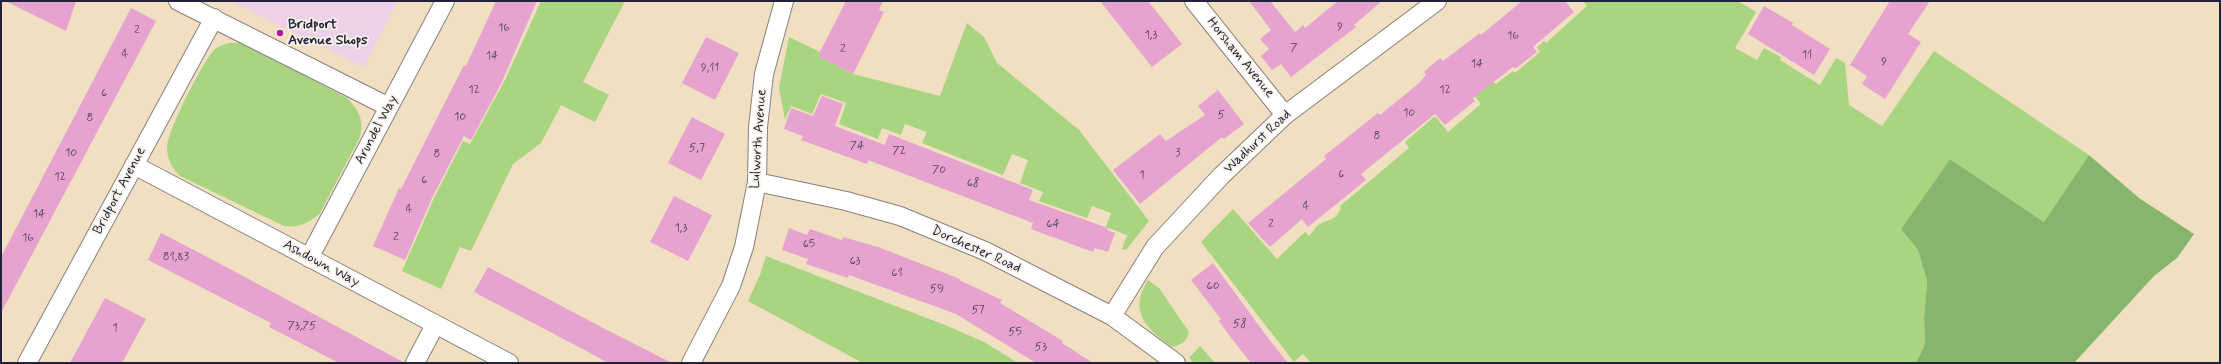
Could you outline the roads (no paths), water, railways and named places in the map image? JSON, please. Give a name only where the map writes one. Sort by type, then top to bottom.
[{"type":"street","points":[[178,1],[389,107]]},
{"type":"street","name":"Arundel Way","points":[[309,258],[445,1]]},
{"type":"street","name":"Lulworth Avenue","points":[[691,363],[731,286],[744,248],[757,182],[758,127],[764,74],[784,1]]},
{"type":"street","name":"Horsham Avenue","points":[[1194,1],[1285,115]]},
{"type":"street","name":"Wadhurst Road","points":[[1112,316],[1155,247],[1221,176],[1285,115],[1437,1]]},
{"type":"street","name":"Bridport Avenue","points":[[27,363],[214,18]]},
{"type":"street","name":"Ashdown Way","points":[[134,166],[509,363]]},
{"type":"street","name":"Dorchester Road","points":[[757,182],[846,201],[900,216],[985,251],[1112,316],[1176,363]]},
{"type":"street","points":[[415,363],[435,324]]},
{"type":"place","name":"Bridport Avenue Shops","points":[[280,33]]}]
